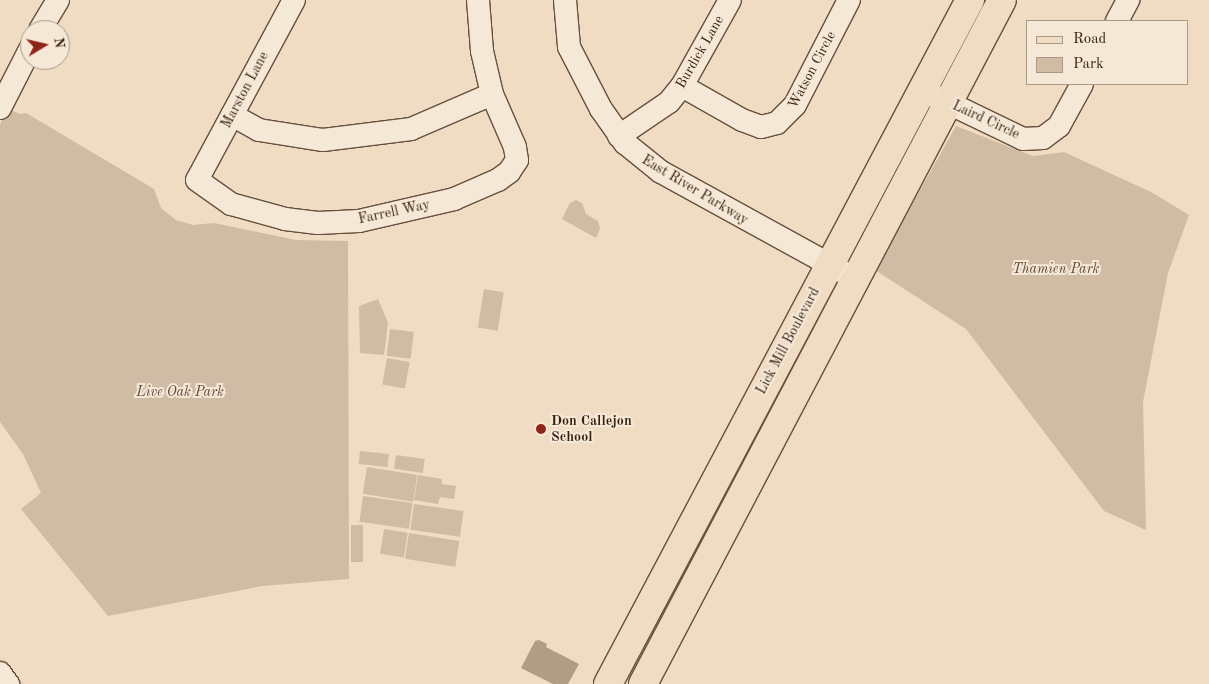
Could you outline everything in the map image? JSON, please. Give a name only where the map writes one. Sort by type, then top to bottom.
[{"type":"main road","name":"Lick Mill Boulevard","points":[[608,684],[828,264],[923,91],[970,0]]},
{"type":"main road","points":[[643,684],[1002,0]]},
{"type":"street","points":[[46,20],[58,0]]},
{"type":"street","name":"Marston Lane","points":[[196,180],[294,0]]},
{"type":"street","name":"Farrell Way","points":[[196,180],[231,204],[285,219],[318,223],[358,221],[454,199],[498,180],[517,160],[515,147],[492,94],[482,51],[478,0]]},
{"type":"street","name":"East River Parkway","points":[[565,0],[569,47],[619,136],[661,172],[855,278]]},
{"type":"street","name":"Burdick Lane","points":[[619,136],[669,102],[682,86],[730,0]]},
{"type":"street","name":"Watson Circle","points":[[682,86],[742,120],[761,127],[776,123],[794,106],[848,0]]},
{"type":"street","points":[[1118,20],[1128,0]]},
{"type":"street","points":[[0,108],[20,69]]},
{"type":"street","name":"Laird Circle","points":[[923,91],[1023,139],[1043,138],[1059,126],[1081,85]]},
{"type":"street","points":[[232,115],[259,130],[323,140],[411,129],[492,94]]},
{"type":"street","points":[[0,673],[8,684]]},
{"type":"green space","name":"Live Oak Park","points":[[6,108],[20,114],[26,113],[154,189],[161,208],[176,220],[193,225],[214,223],[296,240],[348,241],[349,579],[262,586],[108,616],[21,509],[41,493],[23,454],[0,422],[0,125]]},
{"type":"green space","name":"Thamien Park","points":[[956,126],[1033,156],[1064,152],[1151,192],[1189,215],[1168,273],[1143,402],[1146,530],[1104,511],[966,329],[875,270]]},
{"type":"green space","points":[[576,200],[582,203],[586,214],[598,221],[600,229],[596,238],[562,219],[570,203]]},
{"type":"green space","points":[[484,289],[504,292],[498,331],[478,328]]},
{"type":"green space","points":[[378,299],[388,323],[384,355],[360,353],[359,306]]},
{"type":"green space","points":[[390,329],[414,332],[411,359],[387,356]]},
{"type":"green space","points":[[387,358],[410,362],[405,389],[382,385]]},
{"type":"green space","points":[[360,451],[389,454],[387,467],[359,464]]},
{"type":"green space","points":[[396,455],[425,459],[423,473],[394,469]]},
{"type":"green space","points":[[367,467],[417,475],[413,502],[363,494]]},
{"type":"green space","points":[[418,475],[442,479],[442,484],[456,486],[454,499],[440,497],[438,504],[414,500]]},
{"type":"green space","points":[[363,496],[413,503],[409,529],[359,522]]},
{"type":"green space","points":[[414,504],[464,511],[460,537],[410,530]]},
{"type":"green space","points":[[351,525],[363,525],[363,562],[351,562]]},
{"type":"green space","points":[[384,529],[408,533],[404,557],[380,554]]},
{"type":"green space","points":[[409,533],[459,541],[455,567],[405,559]]},
{"type":"shaded area","points":[[539,640],[547,644],[546,647],[579,664],[568,684],[553,684],[521,668],[535,641]]},
{"type":"place","name":"Don Callejon School","points":[[541,429]]}]
